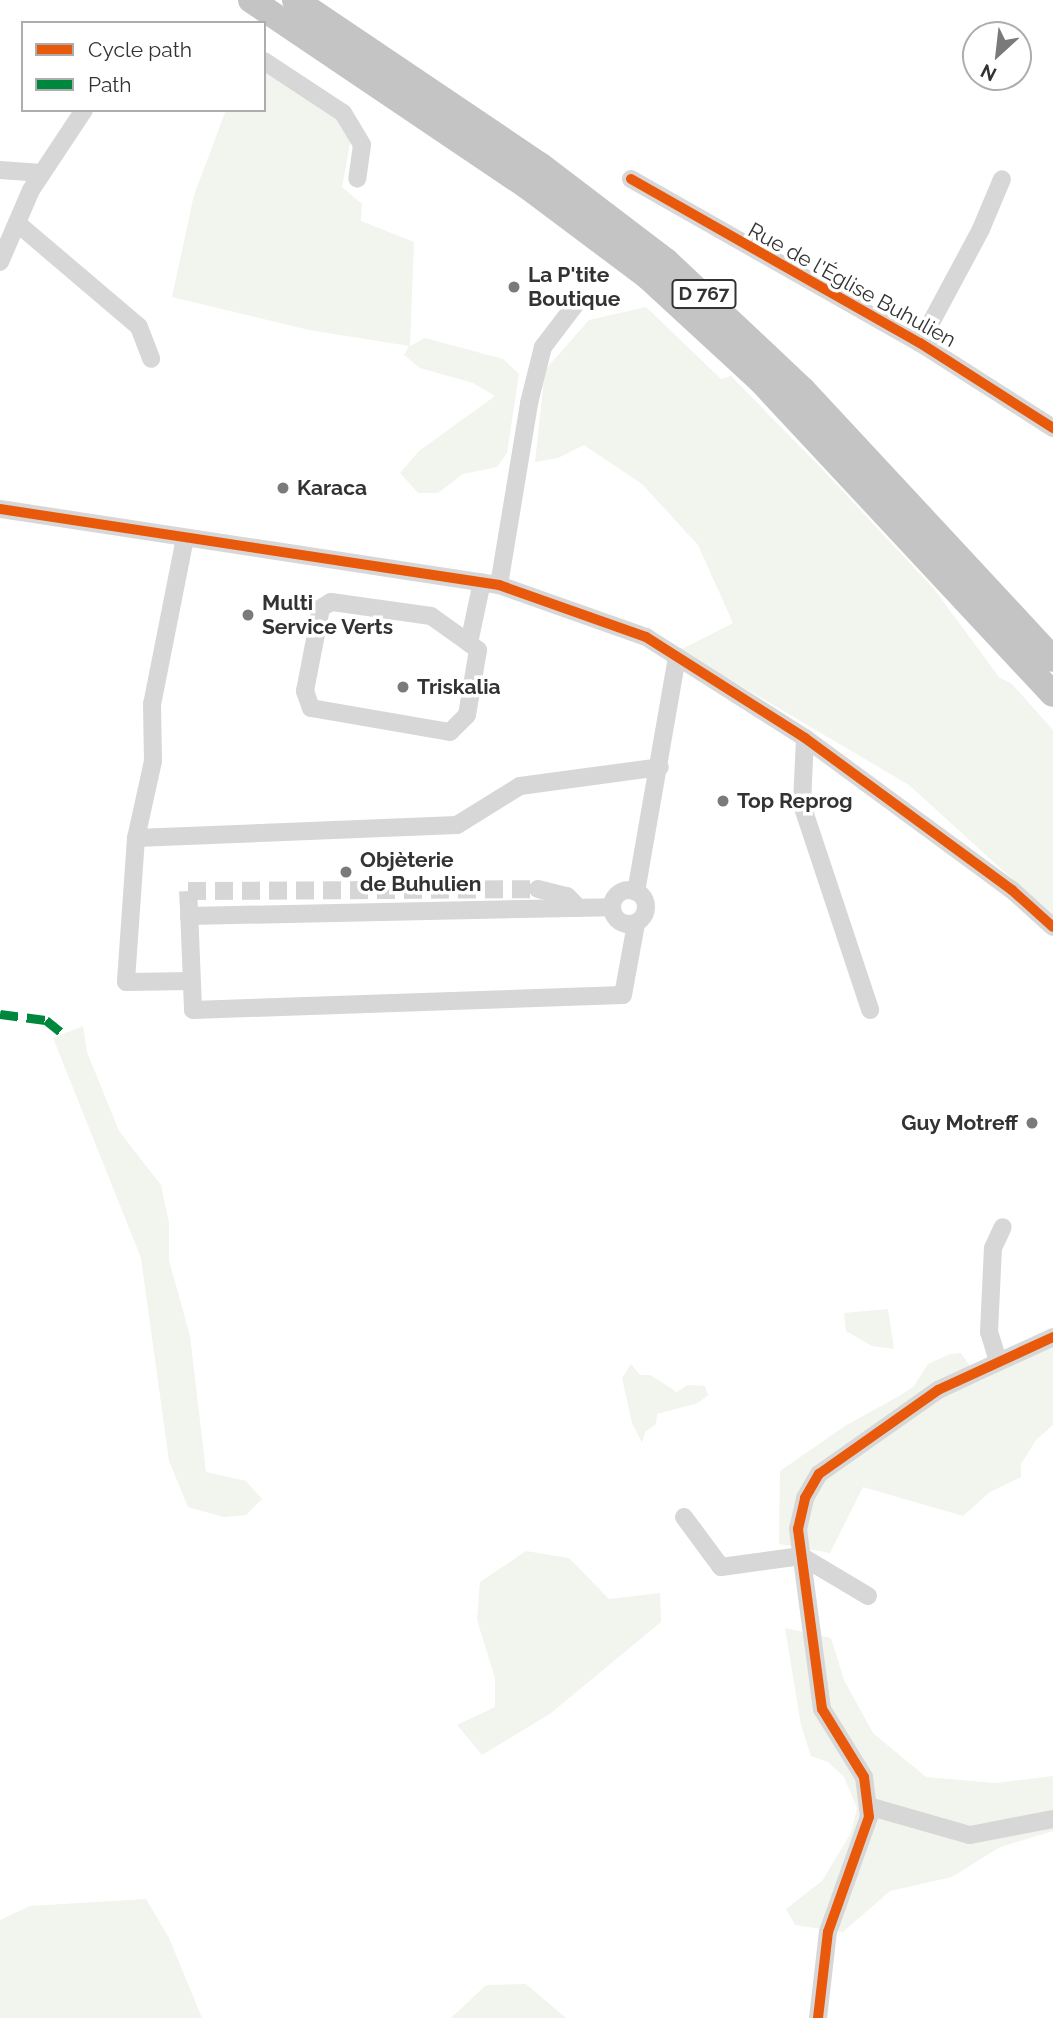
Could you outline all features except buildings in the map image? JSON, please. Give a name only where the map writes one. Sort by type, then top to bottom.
[{"type":"highway","name":"D 767","points":[[251,0],[527,186],[648,277],[760,380],[1052,693]]},
{"type":"highway","name":"D 767","points":[[295,0],[540,165],[676,269],[803,390],[1053,659]]},
{"type":"street","points":[[266,62],[343,113],[362,145],[357,179]]},
{"type":"street","points":[[0,262],[42,173],[83,112]]},
{"type":"street","points":[[0,170],[42,173]]},
{"type":"street","name":"Rue de l'Église Buhulien","points":[[631,179],[920,343],[1053,428]]},
{"type":"street","points":[[920,343],[981,229],[1002,179]]},
{"type":"street","points":[[17,223],[139,327],[151,359]]},
{"type":"street","points":[[468,643],[491,583],[542,346],[578,301]]},
{"type":"street","points":[[0,509],[491,583],[646,637],[806,737],[1012,890],[1053,927]]},
{"type":"street","points":[[185,538],[152,704],[153,761],[136,838],[126,982],[191,981]]},
{"type":"street","points":[[331,602],[432,616],[468,643],[478,650],[467,715],[450,732],[311,708],[305,691],[321,608],[331,602]]},
{"type":"street","points":[[611,907],[189,913],[193,1010],[623,995],[636,923],[646,911],[636,892],[660,767],[677,657]]},
{"type":"street","points":[[806,737],[802,805],[870,1010]]},
{"type":"street","points":[[136,838],[457,825],[520,786],[660,767]]},
{"type":"street","points":[[538,889],[567,896],[579,908]]},
{"type":"street","points":[[611,907],[622,891],[636,892]]},
{"type":"street","points":[[611,907],[619,922],[636,923]]},
{"type":"street","points":[[998,1361],[989,1332],[993,1248],[1003,1227]]},
{"type":"street","points":[[818,2018],[828,1932],[869,1817],[864,1777],[822,1709],[801,1556],[800,1518],[805,1498],[819,1474],[938,1391],[1053,1337]]},
{"type":"street","points":[[684,1517],[721,1567],[801,1556],[868,1596]]},
{"type":"street","points":[[868,1806],[971,1835],[1053,1819]]},
{"type":"shaded area","points":[[266,70],[335,115],[352,133],[342,187],[362,204],[361,221],[414,242],[410,346],[425,338],[503,359],[519,374],[507,453],[497,467],[463,474],[438,493],[418,493],[400,473],[419,451],[495,396],[473,383],[420,368],[404,355],[409,346],[309,330],[172,297],[194,195],[225,112],[266,112]]},
{"type":"shaded area","points":[[646,307],[721,379],[731,376],[823,470],[934,589],[999,677],[1012,684],[1053,730],[1053,916],[909,785],[680,650],[733,623],[698,545],[642,484],[584,445],[558,458],[535,462],[545,370],[589,320]]},
{"type":"shaded area","points":[[83,1026],[87,1052],[119,1131],[161,1185],[169,1223],[169,1260],[190,1336],[206,1472],[246,1481],[262,1499],[246,1515],[224,1517],[188,1507],[169,1461],[141,1258],[53,1038]]},
{"type":"shaded area","points":[[888,1309],[894,1349],[872,1346],[846,1331],[844,1313]]},
{"type":"shaded area","points":[[1053,1346],[1053,1425],[1036,1440],[1021,1464],[1021,1477],[990,1492],[963,1516],[863,1487],[830,1553],[779,1544],[780,1471],[845,1426],[914,1386],[928,1364],[950,1354],[961,1353],[980,1381]]},
{"type":"shaded area","points":[[631,1364],[640,1375],[650,1375],[677,1392],[687,1385],[705,1386],[708,1395],[698,1403],[657,1414],[656,1424],[645,1432],[642,1443],[632,1423],[622,1378]]},
{"type":"shaded area","points":[[526,1551],[569,1558],[609,1599],[660,1593],[661,1622],[551,1713],[482,1755],[457,1725],[495,1707],[495,1678],[477,1620],[480,1582]]},
{"type":"shaded area","points":[[785,1628],[831,1638],[844,1680],[873,1733],[926,1777],[995,1783],[1053,1776],[1053,1831],[1000,1847],[952,1877],[890,1891],[843,1932],[795,1925],[786,1909],[822,1881],[851,1833],[857,1808],[844,1777],[828,1762],[811,1756],[801,1725]]},
{"type":"shaded area","points":[[146,1899],[169,1938],[202,2018],[0,2018],[0,1920],[30,1906]]},
{"type":"shaded area","points":[[526,1984],[566,2018],[451,2018],[486,1985]]},
{"type":"tunnel","points":[[189,909],[188,891],[538,889]]},
{"type":"marked path","points":[[0,1014],[46,1020],[63,1034]]},
{"type":"cycle path","points":[[631,179],[920,343],[1053,428]]},
{"type":"cycle path","points":[[0,509],[499,585],[646,637],[805,738],[1012,890],[1053,927]]},
{"type":"cycle path","points":[[818,2018],[828,1932],[869,1817],[864,1777],[822,1709],[798,1529],[805,1498],[819,1474],[938,1390],[1053,1337]]},
{"type":"place","name":"La P'tite Boutique","points":[[514,287]]},
{"type":"place","name":"Karaca","points":[[283,488]]},
{"type":"place","name":"Multi Service Verts","points":[[248,615]]},
{"type":"place","name":"Triskalia","points":[[403,687]]},
{"type":"place","name":"Top Reprog","points":[[723,801]]},
{"type":"place","name":"Objèterie de Buhulien","points":[[346,872]]},
{"type":"place","name":"Guy Motreff","points":[[1032,1123]]}]
